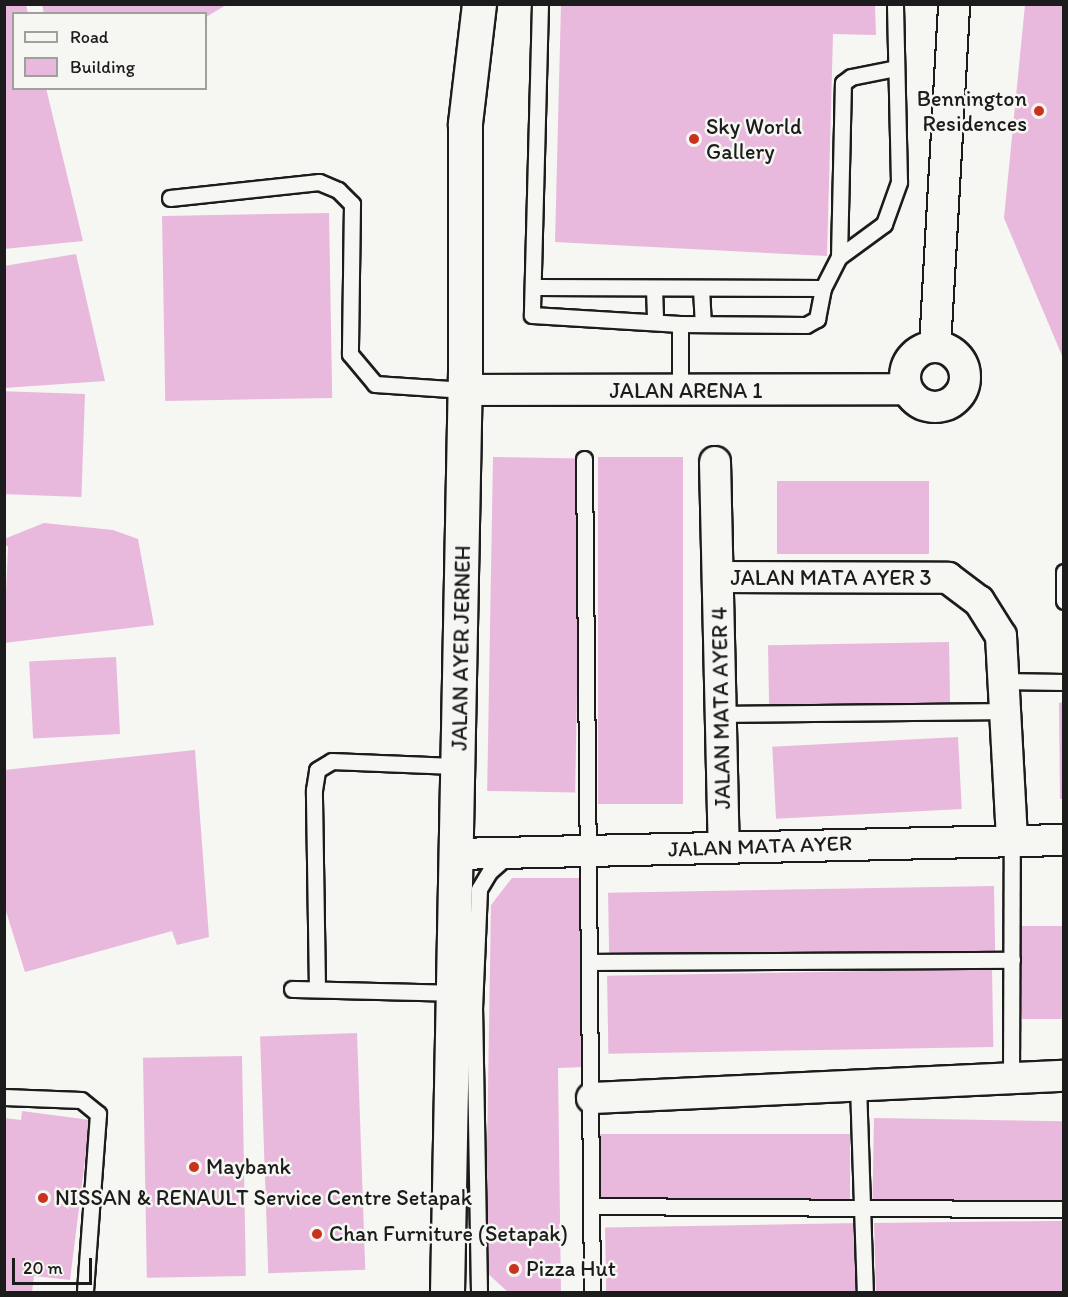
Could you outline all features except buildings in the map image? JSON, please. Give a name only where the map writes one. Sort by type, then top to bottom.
[{"type":"main road","name":"JALAN AYER JERNEH","points":[[447,1293],[460,1005],[456,854],[465,390],[465,123],[479,4]]},
{"type":"street","points":[[935,347],[954,4]]},
{"type":"street","points":[[935,347],[956,355],[963,365],[965,376],[957,398],[936,407],[924,405],[908,389],[907,366],[913,356],[935,347]]},
{"type":"street","name":"JALAN ARENA 1","points":[[465,390],[680,392],[908,389]]},
{"type":"street","name":"JALAN MATA AYER 4","points":[[715,462],[724,847]]},
{"type":"street","name":"JALAN MATA AYER 3","points":[[718,578],[948,578],[979,601],[1001,636],[1001,681],[1005,711],[1012,838]]},
{"type":"street","name":"JALAN MATA AYER","points":[[456,854],[1012,838],[1064,840]]},
{"type":"street","points":[[592,1098],[1064,1076]]},
{"type":"lane","points":[[540,4],[535,287],[532,315],[680,324],[806,325],[817,319],[823,288],[839,257],[843,83],[852,77],[896,68]]},
{"type":"lane","points":[[839,257],[884,224],[899,182],[895,4]]},
{"type":"lane","points":[[170,198],[319,182],[338,190],[352,204],[350,354],[375,384],[465,390]]},
{"type":"lane","points":[[535,287],[823,288]]},
{"type":"lane","points":[[654,288],[655,322]]},
{"type":"lane","points":[[700,288],[703,324]]},
{"type":"lane","points":[[680,324],[680,392]]},
{"type":"lane","points":[[584,459],[587,850],[592,1098],[592,1293]]},
{"type":"lane","points":[[1064,572],[1064,601]]},
{"type":"lane","points":[[1001,681],[1064,682]]},
{"type":"lane","points":[[721,714],[1005,711]]},
{"type":"lane","points":[[317,989],[314,790],[317,770],[332,761],[459,766]]},
{"type":"lane","points":[[1011,1079],[1012,838]]},
{"type":"lane","name":"JALAN AYER JERNEH","points":[[479,1293],[460,1005],[479,889],[490,871],[512,853]]},
{"type":"lane","points":[[589,962],[1012,960]]},
{"type":"lane","points":[[292,989],[317,989],[460,1005]]},
{"type":"lane","points":[[858,1085],[865,1293]]},
{"type":"lane","points":[[4,1097],[81,1100],[98,1114],[85,1293]]},
{"type":"lane","points":[[592,1206],[1064,1209]]},
{"type":"place","name":"Bennington Residences","points":[[1039,111]]},
{"type":"place","name":"Sky World Gallery","points":[[694,139]]},
{"type":"place","name":"Maybank","points":[[194,1167]]},
{"type":"place","name":"NISSAN & RENAULT Service Centre Setapak","points":[[43,1198]]},
{"type":"place","name":"Chan Furniture (Setapak)","points":[[317,1234]]},
{"type":"place","name":"Pizza Hut","points":[[514,1269]]}]
